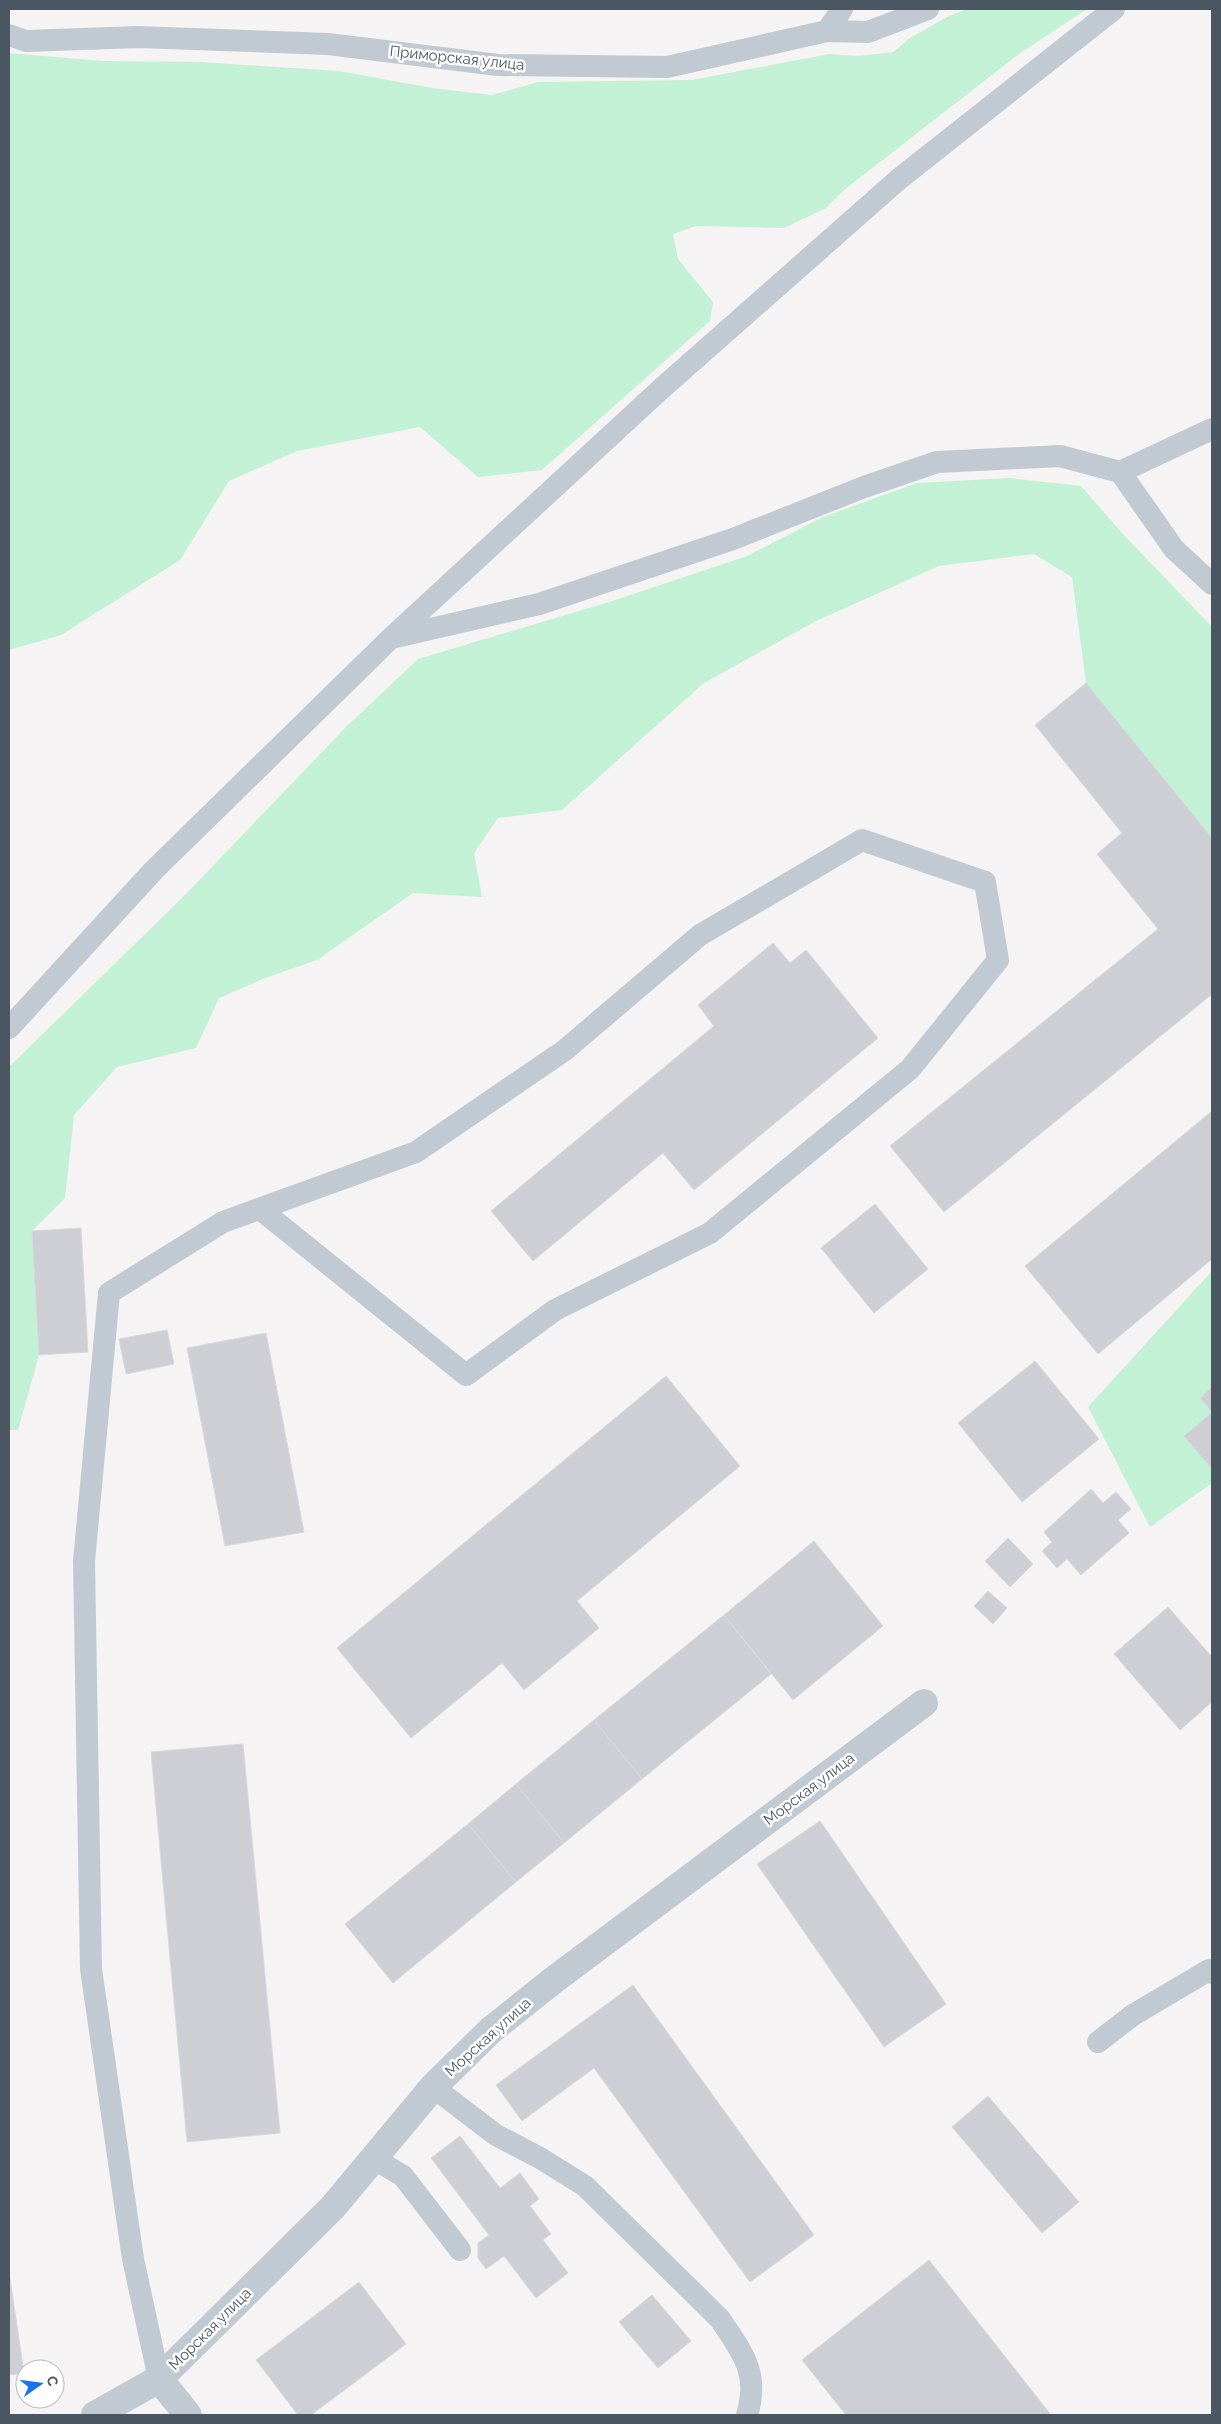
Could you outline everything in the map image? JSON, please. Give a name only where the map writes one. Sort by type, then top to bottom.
[{"type":"street","name":"Морская улица","points":[[95,2415],[160,2379],[333,2207],[433,2087],[491,2030],[555,1979],[924,1703]]},
{"type":"street","points":[[160,2379],[188,2415]]},
{"type":"lane","points":[[827,31],[842,9]]},
{"type":"lane","name":"Приморская улица","points":[[9,35],[26,41],[138,37],[328,44],[498,65],[667,67],[827,31],[868,32],[928,9]]},
{"type":"lane","points":[[9,1028],[154,870],[390,639],[661,389],[899,179],[1114,9]]},
{"type":"lane","points":[[390,639],[539,604],[733,540],[864,487],[937,462],[1060,456],[1120,472],[1212,429]]},
{"type":"lane","points":[[1120,472],[1174,549],[1212,584]]},
{"type":"lane","points":[[160,2379],[133,2259],[91,1969],[84,1561],[109,1293],[223,1222],[416,1152],[565,1050],[700,935],[862,840],[985,882],[998,960],[910,1069],[710,1233],[555,1310],[466,1375],[260,1209]]},
{"type":"lane","points":[[1098,2042],[1142,2010],[1209,1970],[1212,1973]]},
{"type":"lane","points":[[433,2087],[496,2135],[540,2158],[585,2186],[720,2319],[751,2370],[747,2415]]},
{"type":"lane","points":[[373,2158],[403,2176],[460,2250]]},
{"type":"green space","points":[[967,9],[1087,9],[1019,54],[844,190],[826,208],[784,228],[696,226],[673,234],[678,259],[713,302],[710,321],[542,470],[478,477],[420,427],[297,451],[229,481],[180,560],[61,635],[9,650],[9,53],[102,61],[200,62],[339,71],[432,88],[492,95],[538,82],[692,80],[829,54],[859,56],[893,52],[910,38],[947,17]]},
{"type":"green space","points":[[1010,478],[1081,486],[1122,533],[1212,627],[1212,838],[1086,683],[1072,577],[1034,554],[939,566],[816,621],[704,683],[562,810],[498,818],[474,853],[482,897],[413,893],[317,960],[265,978],[219,998],[196,1048],[117,1067],[74,1115],[65,1198],[32,1231],[39,1355],[18,1430],[9,1430],[9,1067],[186,894],[346,727],[418,659],[609,602],[747,556],[823,517],[917,483]]},
{"type":"green space","points":[[1212,1271],[1212,1387],[1200,1398],[1212,1412],[1184,1436],[1212,1469],[1212,1483],[1150,1527],[1088,1407]]},
{"type":"building","points":[[1086,683],[1212,838],[1212,996],[944,1212],[890,1146],[1158,929],[1097,854],[1122,833],[1035,725]]},
{"type":"building","points":[[773,943],[790,963],[806,950],[878,1038],[694,1190],[663,1153],[533,1261],[491,1211],[714,1026],[698,1005]]},
{"type":"building","points":[[1212,1111],[1212,1259],[1098,1354],[1025,1266]]},
{"type":"building","points":[[875,1204],[928,1269],[874,1313],[821,1248]]},
{"type":"building","points":[[81,1228],[88,1352],[39,1355],[32,1231]]},
{"type":"building","points":[[167,1330],[174,1364],[126,1374],[119,1339]]},
{"type":"building","points":[[266,1333],[304,1532],[225,1546],[187,1348]]},
{"type":"building","points":[[1035,1361],[1099,1439],[1022,1502],[958,1423]]},
{"type":"building","points":[[666,1376],[740,1466],[577,1601],[599,1628],[524,1690],[502,1663],[411,1738],[337,1648]]},
{"type":"building","points":[[1212,1387],[1212,1412],[1200,1398]]},
{"type":"building","points":[[1212,1412],[1212,1469],[1184,1436]]},
{"type":"building","points":[[1091,1489],[1103,1503],[1116,1492],[1131,1509],[1118,1520],[1129,1533],[1081,1575],[1067,1559],[1057,1568],[1042,1551],[1052,1542],[1044,1532]]},
{"type":"building","points":[[1008,1538],[1033,1564],[1010,1587],[985,1561]]},
{"type":"building","points":[[814,1541],[883,1626],[793,1700],[724,1615]]},
{"type":"building","points":[[988,1591],[1007,1608],[993,1624],[974,1606]]},
{"type":"building","points":[[1168,1607],[1212,1657],[1212,1702],[1180,1730],[1114,1654]]},
{"type":"building","points":[[724,1615],[771,1674],[642,1779],[594,1720]]},
{"type":"building","points":[[594,1720],[642,1779],[564,1843],[516,1784]]},
{"type":"building","points":[[243,1744],[280,2133],[187,2142],[151,1752]]},
{"type":"building","points":[[516,1784],[564,1843],[516,1882],[468,1824]]},
{"type":"building","points":[[820,1821],[946,2004],[884,2047],[757,1864]]},
{"type":"building","points":[[468,1824],[516,1882],[393,1983],[345,1924]]},
{"type":"building","points":[[633,1985],[814,2235],[750,2282],[594,2068],[522,2121],[496,2085]]},
{"type":"building","points":[[988,2096],[1079,2202],[1042,2233],[952,2127]]},
{"type":"building","points":[[460,2136],[500,2188],[520,2173],[539,2199],[530,2206],[551,2234],[543,2240],[568,2273],[536,2298],[504,2256],[486,2269],[478,2258],[478,2243],[489,2235],[431,2158]]},
{"type":"building","points":[[929,2260],[1051,2415],[846,2415],[802,2360]]},
{"type":"building","points":[[9,2272],[22,2359],[15,2359],[15,2374],[9,2375]]},
{"type":"building","points":[[359,2282],[406,2344],[311,2415],[298,2415],[256,2360]]},
{"type":"building","points":[[652,2295],[691,2341],[658,2368],[619,2322]]}]
